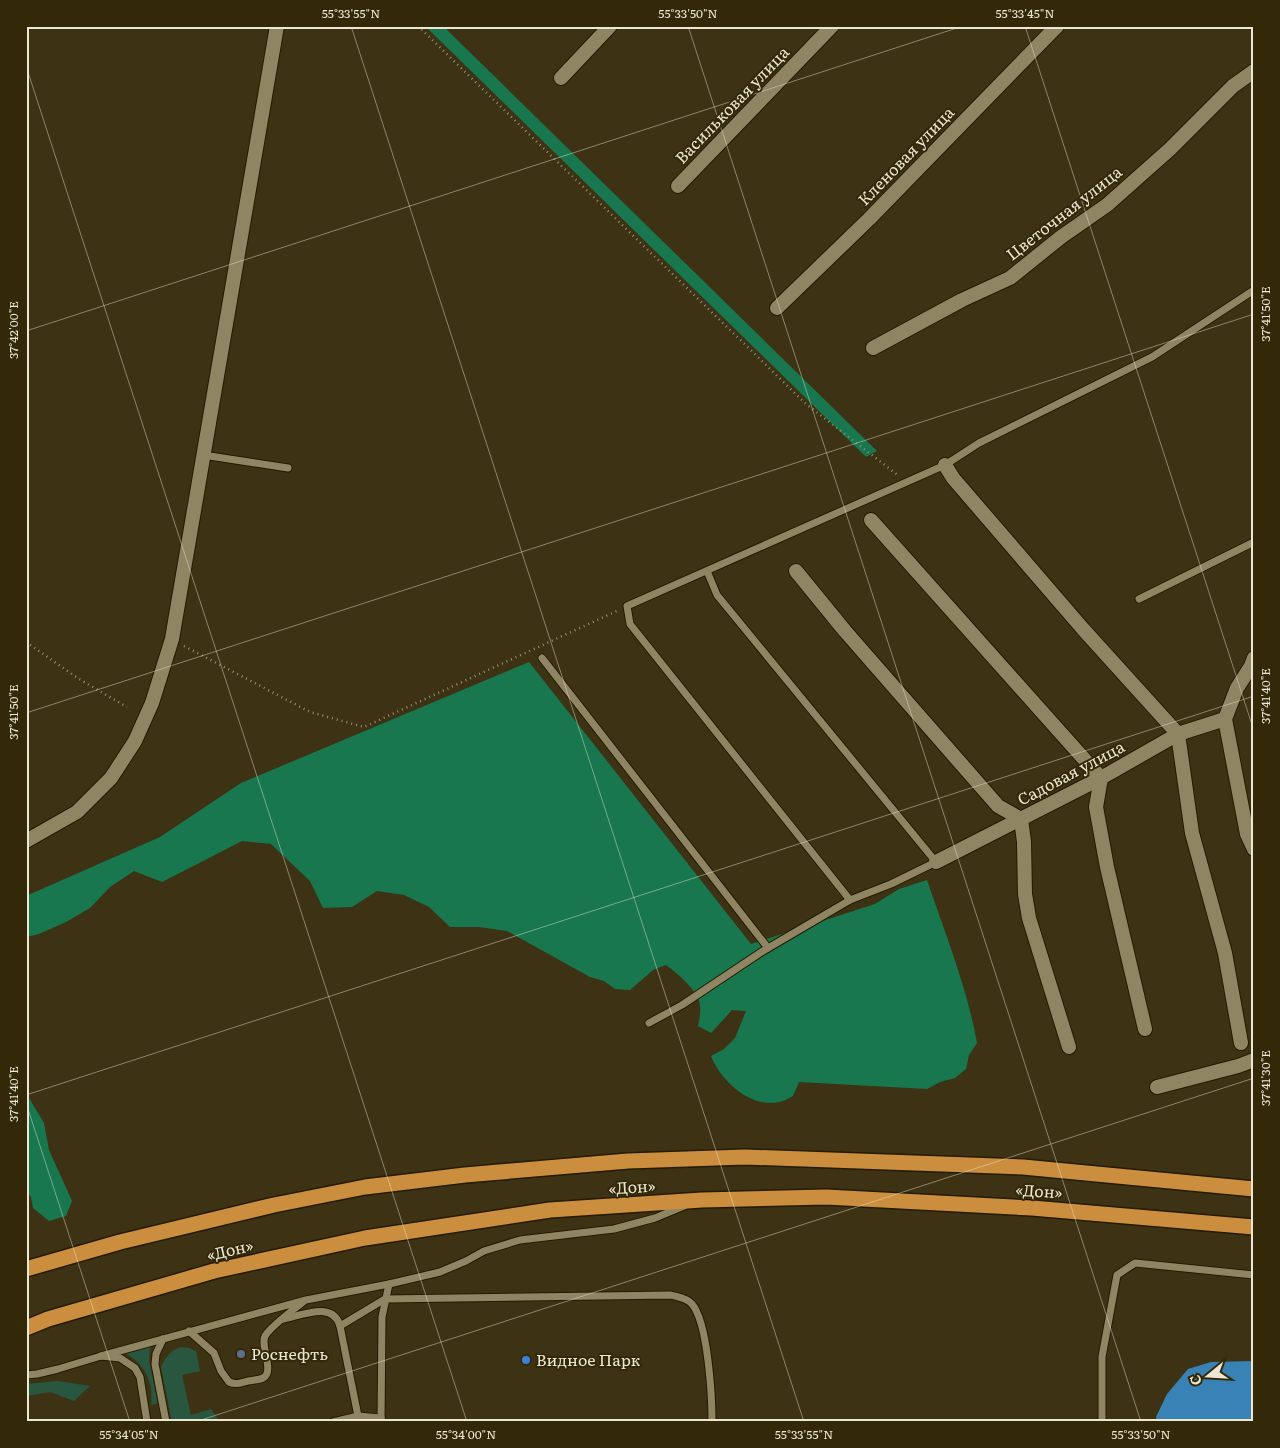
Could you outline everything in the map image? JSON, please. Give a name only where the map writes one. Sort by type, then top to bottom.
[{"type":"highway","name":"«Дон»","points":[[26,1269],[120,1242],[274,1205],[365,1186],[628,1161],[745,1157],[1024,1167],[1254,1189]]},
{"type":"highway","name":"«Дон»","points":[[26,1328],[48,1319],[214,1271],[365,1238],[550,1210],[702,1200],[826,1197],[1032,1208],[1254,1227]]},
{"type":"street","points":[[26,841],[77,812],[111,778],[135,740],[152,703],[172,639],[277,26]]},
{"type":"street","points":[[561,78],[610,26]]},
{"type":"street","name":"Васильковая улица","points":[[678,186],[832,26]]},
{"type":"street","name":"Кленовая улица","points":[[777,308],[869,218],[1057,26]]},
{"type":"street","name":"Цветочная улица","points":[[873,348],[962,300],[1010,278],[1107,205],[1170,149],[1233,86],[1254,71]]},
{"type":"street","points":[[945,465],[953,478],[1083,629],[1178,734],[1192,833],[1225,953],[1241,1043]]},
{"type":"street","points":[[871,520],[1101,778],[1096,807],[1107,867],[1145,1029]]},
{"type":"street","points":[[796,571],[845,631],[998,806],[1020,819],[1024,842],[1025,894],[1029,918],[1069,1046]]},
{"type":"street","points":[[1254,658],[1237,688],[1224,719],[1247,834],[1254,848]]},
{"type":"street","name":"Садовая улица","points":[[936,862],[1101,778],[1178,734],[1224,719]]},
{"type":"street","points":[[1157,1087],[1254,1060]]},
{"type":"lane","points":[[850,900],[630,624],[627,606],[945,465],[979,443],[1152,357],[1254,290]]},
{"type":"lane","points":[[203,455],[288,468]]},
{"type":"lane","points":[[1139,599],[1254,542]]},
{"type":"lane","points":[[649,1023],[682,1005],[768,948],[850,900],[891,884],[936,862],[717,595],[707,570]]},
{"type":"lane","points":[[542,658],[768,948]]},
{"type":"lane","points":[[26,1375],[58,1369],[306,1300],[440,1272],[484,1251],[520,1240],[614,1229],[655,1218],[702,1200]]},
{"type":"lane","points":[[1102,1422],[1102,1357],[1117,1275],[1135,1263],[1254,1275]]},
{"type":"lane","points":[[332,1422],[358,1416],[381,1420],[382,1317],[389,1284]]},
{"type":"lane","points":[[340,1326],[386,1299],[671,1295],[691,1302],[697,1311],[708,1359],[712,1422]]},
{"type":"lane","points":[[189,1331],[214,1354],[226,1379],[232,1384],[264,1378],[268,1367],[265,1336],[306,1300]]},
{"type":"lane","points":[[281,1320],[324,1311],[334,1313],[340,1326],[358,1416]]},
{"type":"lane","points":[[163,1339],[156,1354],[155,1364],[166,1422]]},
{"type":"lane","points":[[101,1356],[120,1358],[135,1368],[140,1377],[147,1422]]},
{"type":"path","points":[[418,26],[806,404],[906,482]]},
{"type":"path","points":[[172,639],[310,712],[364,728],[627,606]]},
{"type":"path","points":[[26,642],[79,679],[127,707]]},
{"type":"green space","points":[[425,26],[443,26],[877,451],[866,457]]},
{"type":"green space","points":[[529,662],[751,944],[875,904],[899,889],[927,880],[955,960],[973,1022],[977,1043],[969,1055],[966,1069],[955,1078],[940,1082],[927,1089],[799,1082],[793,1096],[779,1102],[768,1103],[758,1101],[747,1097],[729,1083],[711,1056],[724,1049],[735,1038],[746,1011],[732,1010],[711,1033],[698,1026],[700,1008],[698,998],[688,984],[666,965],[653,970],[630,990],[615,989],[604,981],[590,977],[507,931],[479,927],[450,927],[429,907],[404,895],[377,891],[352,907],[323,908],[310,881],[271,844],[242,841],[162,882],[134,871],[110,887],[90,908],[66,922],[39,934],[26,937],[26,896],[160,837],[241,783]]},
{"type":"green space","points":[[26,1093],[44,1123],[49,1150],[72,1201],[66,1216],[49,1221],[33,1208],[31,1197],[26,1190]]},
{"type":"green space","points":[[150,1347],[149,1361],[158,1403],[151,1405],[151,1389],[147,1375],[133,1358],[126,1354]]},
{"type":"green space","points":[[181,1347],[196,1351],[200,1371],[182,1375],[191,1415],[211,1409],[220,1422],[172,1422],[161,1367],[169,1354]]},
{"type":"green space","points":[[58,1381],[90,1386],[74,1401],[50,1392],[26,1396],[26,1384]]},
{"type":"water","points":[[1254,1361],[1254,1422],[1157,1422],[1156,1417],[1167,1394],[1188,1369],[1211,1362]]},
{"type":"place","name":"Роснефть","points":[[241,1354]]},
{"type":"place","name":"Видное Парк","points":[[526,1360]]}]
